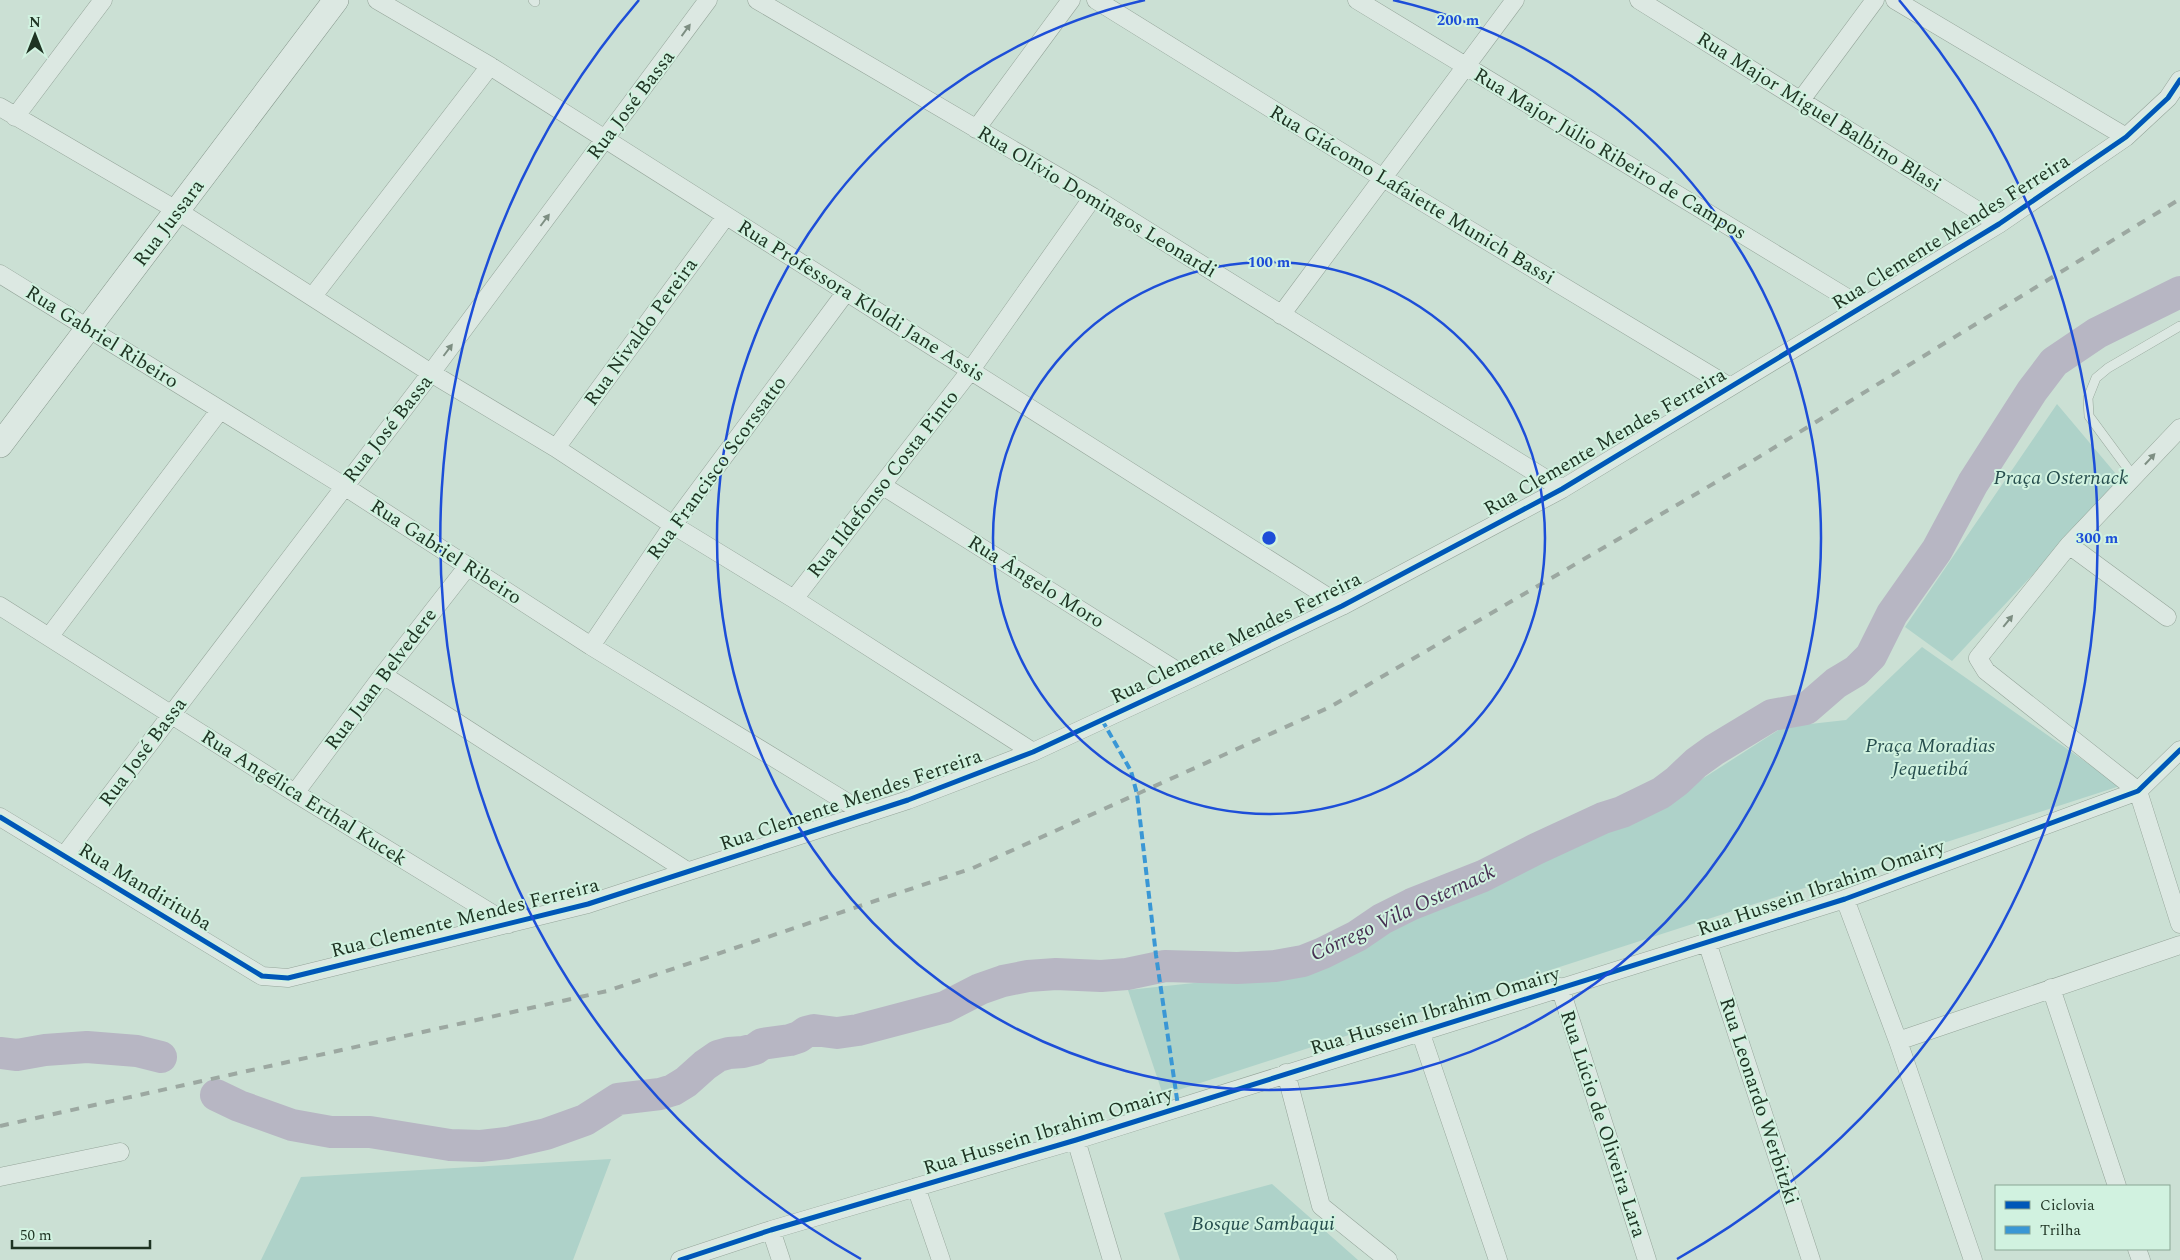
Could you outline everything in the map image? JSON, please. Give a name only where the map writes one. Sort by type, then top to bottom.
[{"type":"street","points":[[15,116],[102,0]]},
{"type":"street","name":"Rua Jussara","points":[[0,445],[336,0]]},
{"type":"street","name":"Rua Professora Kloldi Jane Assis","points":[[377,0],[490,66],[1342,606]]},
{"type":"street","name":"Rua José Bassa","points":[[64,856],[431,373],[708,0]]},
{"type":"street","name":"Rua Olívio Domingos Leonardi","points":[[757,0],[1093,197],[1562,489]]},
{"type":"street","points":[[976,129],[1071,0]]},
{"type":"street","name":"Rua Giácomo Lafaiette Munich Bassi","points":[[1096,0],[1383,178],[1730,387]]},
{"type":"street","name":"Rua Major Júlio Ribeiro de Campos","points":[[1357,0],[1862,307]]},
{"type":"street","points":[[1281,315],[1515,0]]},
{"type":"street","name":"Rua Major Miguel Balbino Blasi","points":[[1639,0],[1999,224]]},
{"type":"street","points":[[1801,100],[1875,0]]},
{"type":"street","points":[[1895,0],[2126,137]]},
{"type":"street","points":[[313,296],[490,66]]},
{"type":"street","name":"Rua Clemente Mendes Ferreira","points":[[275,978],[288,978],[588,904],[687,870],[866,814],[908,800],[1032,752],[1190,679],[1342,606],[1562,489],[1999,224],[2126,137],[2168,98],[2180,80]]},
{"type":"street","points":[[0,107],[178,211],[431,373],[556,448],[673,525],[794,599],[1032,752]]},
{"type":"street","name":"Rua Ildefonso Costa Pinto","points":[[794,599],[970,370],[1093,197]]},
{"type":"street","name":"Rua Nivaldo Pereira","points":[[556,448],[726,216]]},
{"type":"street","name":"Rua Gabriel Ribeiro","points":[[0,274],[344,486],[591,646],[866,814]]},
{"type":"street","name":"Rua Francisco Scorssatto","points":[[591,646],[673,525],[846,292]]},
{"type":"street","points":[[49,637],[220,410]]},
{"type":"street","points":[[2180,428],[2069,545],[1978,658],[1986,671],[2138,791],[2180,924]]},
{"type":"street","name":"Rua Ângelo Moro","points":[[882,486],[1190,679]]},
{"type":"street","points":[[2069,545],[2167,617]]},
{"type":"street","name":"Rua Juan Belvedere","points":[[295,793],[383,675],[468,566]]},
{"type":"street","name":"Rua Angélica Erthal Kucek","points":[[0,606],[295,793],[508,924]]},
{"type":"street","points":[[383,675],[687,870]]},
{"type":"street","name":"Rua Hussein Ibrahim Omairy","points":[[680,1260],[771,1230],[1076,1140],[1845,899],[2138,791],[2180,750]]},
{"type":"street","name":"Rua Mandirituba","points":[[0,817],[262,976],[275,978]]},
{"type":"street","points":[[1845,899],[1898,1041],[1973,1260]]},
{"type":"street","name":"Rua Leonardo Werbitzki","points":[[1706,942],[1811,1260]]},
{"type":"street","points":[[1898,1041],[2180,945]]},
{"type":"street","name":"Rua Lúcio de Oliveira Lara","points":[[1560,987],[1646,1260]]},
{"type":"street","points":[[2052,988],[2116,1185]]},
{"type":"street","points":[[1420,1031],[1498,1260]]},
{"type":"street","points":[[1286,1073],[1321,1206],[1388,1260]]},
{"type":"street","points":[[1076,1140],[1112,1260]]},
{"type":"street","points":[[0,1177],[120,1152]]},
{"type":"street","points":[[916,1188],[941,1260]]},
{"type":"street","points":[[771,1230],[781,1260]]},
{"type":"lane","points":[[2134,478],[2090,416],[2088,398],[2096,378],[2108,368],[2180,326]]},
{"type":"green space","name":"Praça Osternack","points":[[2057,404],[2121,480],[1952,661],[1905,627]]},
{"type":"green space","name":"Praça Moradias Jequetibá","points":[[1922,647],[2120,786],[1163,1095],[1128,990],[1306,971],[1425,910],[1660,806],[1783,727],[1846,720]]},
{"type":"green space","points":[[611,1159],[573,1260],[261,1260],[301,1177]]},
{"type":"green space","name":"Bosque Sambaqui","points":[[1272,1184],[1358,1260],[1180,1260],[1164,1213]]},
{"type":"waterway","name":"Córrego Vila Osternack","points":[[216,1095],[239,1106],[292,1125],[331,1132],[370,1132],[450,1145],[481,1146],[507,1143],[546,1134],[585,1120],[618,1099],[660,1094],[673,1090],[718,1056],[755,1049],[762,1044],[790,1040],[814,1030],[837,1033],[858,1030],[945,1007],[980,989],[1003,981],[1028,976],[1056,974],[1101,976],[1127,974],[1165,966],[1237,968],[1275,966],[1303,961],[1323,953],[1357,936],[1382,919],[1412,904],[1483,876],[1536,849],[1661,793],[1714,750],[1772,715],[1806,709],[1836,683],[1856,671],[1871,656],[1892,614],[1937,550],[1973,483],[2032,391],[2054,362],[2097,333],[2180,292]]},
{"type":"waterway","name":"Córrego Vila Osternack","points":[[0,1053],[17,1055],[45,1050],[87,1047],[137,1051],[161,1057]]},
{"type":"railway","points":[[0,1126],[607,991],[973,868],[1330,707],[1749,463],[2180,199]]},
{"type":"marked path","points":[[1102,720],[1131,771],[1137,794],[1156,955],[1178,1106]]},
{"type":"cycle path","points":[[0,817],[262,976],[288,978],[588,904],[908,800],[1033,752],[1190,679],[1342,606],[1562,489],[1999,224],[2126,137],[2168,98],[2180,80]]},
{"type":"cycle path","points":[[680,1260],[771,1230],[1076,1140],[1845,899],[2138,791],[2180,750]]}]
